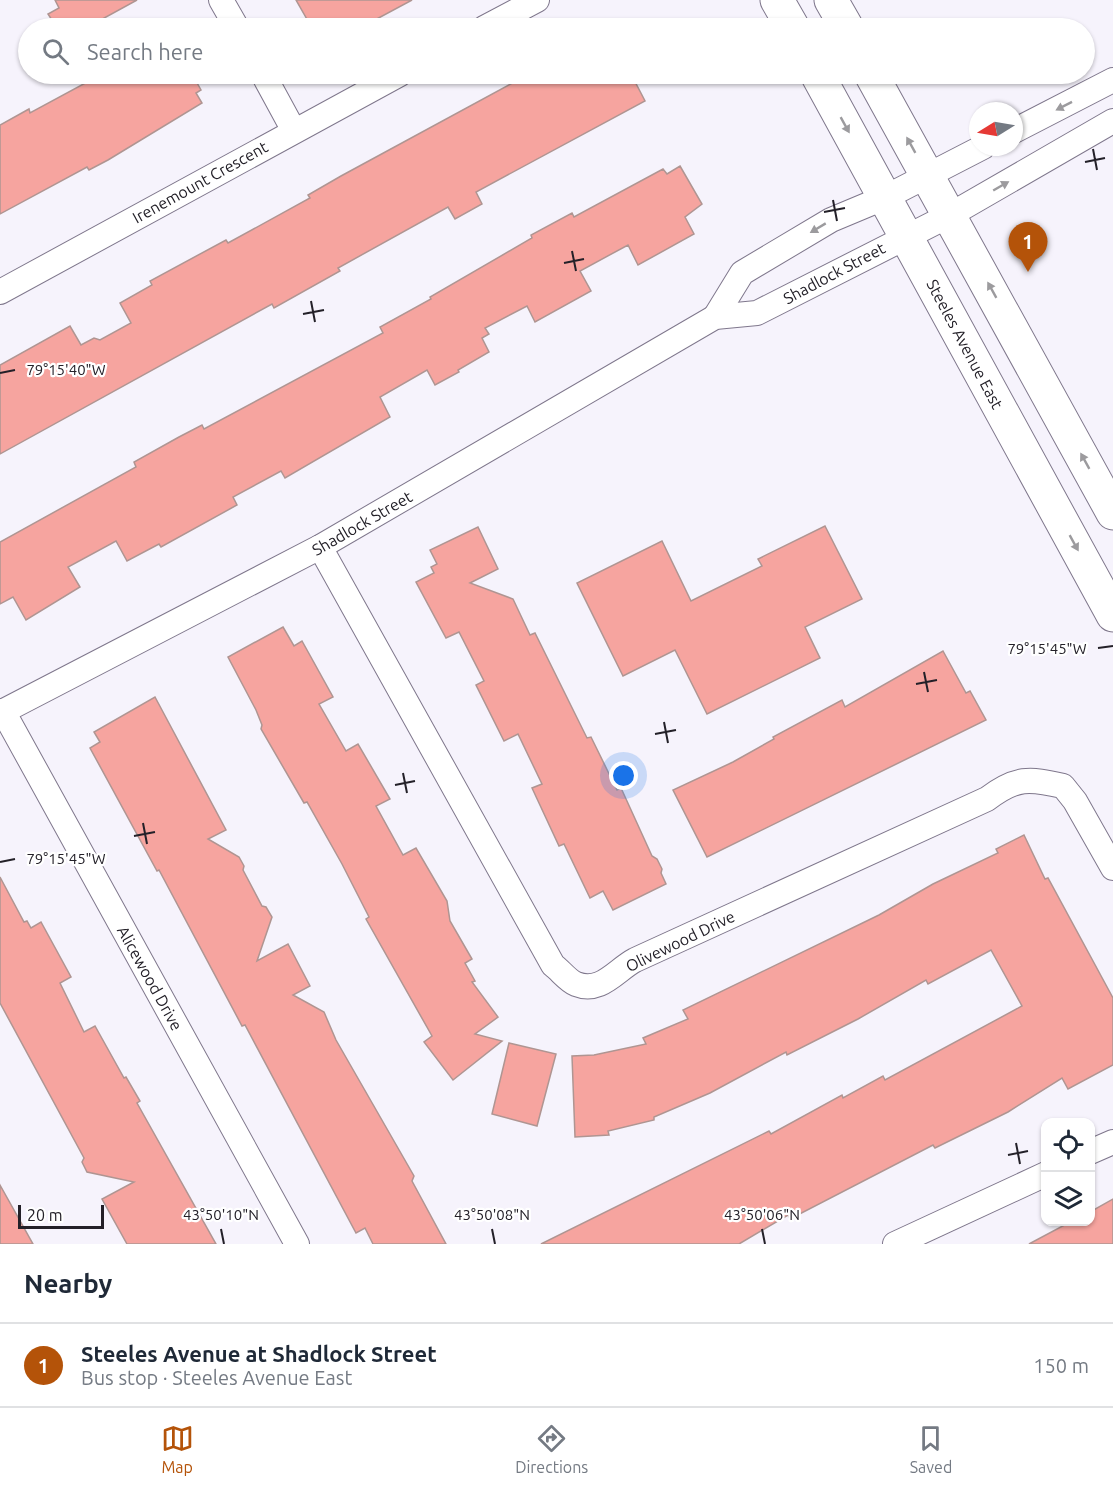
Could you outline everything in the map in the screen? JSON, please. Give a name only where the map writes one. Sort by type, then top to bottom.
[{"type":"main road","points":[[777,0],[787,18]]},
{"type":"main road","points":[[831,0],[841,18]]},
{"type":"main road","name":"Steeles Avenue East","points":[[823,84],[1113,615]]},
{"type":"main road","points":[[877,84],[1113,513]]},
{"type":"street","points":[[221,0],[231,18]]},
{"type":"street","points":[[503,18],[537,0]]},
{"type":"street","points":[[1023,126],[1113,80]]},
{"type":"street","points":[[268,84],[294,131]]},
{"type":"street","name":"Irenemount Crescent","points":[[0,292],[381,84]]},
{"type":"street","name":"Shadlock Street","points":[[2,712],[320,548],[715,317],[757,313],[906,235],[950,215],[1113,121]]},
{"type":"street","name":"Shadlock Street","points":[[715,317],[742,273],[831,220],[886,197],[969,154]]},
{"type":"street","name":"Olivewood Drive","points":[[320,548],[553,965],[574,984],[587,986],[604,983],[635,960],[987,799],[1003,787],[1028,778],[1064,786],[1113,868]]},
{"type":"street","name":"Alicewood Drive","points":[[2,712],[297,1244]]},
{"type":"street","points":[[1095,1150],[1113,1142]]},
{"type":"street","points":[[895,1244],[1041,1176]]},
{"type":"building","points":[[55,0],[137,0],[104,18],[51,18],[48,14],[59,8]]},
{"type":"building","points":[[296,0],[412,0],[379,18],[306,18]]},
{"type":"building","points":[[84,84],[198,84],[201,90],[196,93],[202,103],[108,160],[89,170],[87,167],[0,214],[0,125],[29,109],[30,113]]},
{"type":"building","points":[[511,84],[636,84],[645,101],[476,192],[482,204],[455,219],[448,207],[338,268],[340,271],[274,308],[272,304],[0,454],[0,365],[70,326],[81,345],[94,338],[100,340],[131,323],[120,303],[152,285],[150,281],[226,240],[228,243],[310,198],[308,195]]},
{"type":"building","points":[[680,166],[702,204],[685,217],[694,234],[638,265],[628,245],[580,271],[591,291],[535,322],[527,306],[485,328],[489,334],[482,338],[489,352],[435,385],[427,370],[380,397],[390,417],[285,478],[281,471],[233,497],[237,505],[161,547],[159,544],[127,561],[116,541],[68,567],[80,587],[26,620],[13,597],[0,604],[0,542],[136,467],[134,462],[179,437],[202,425],[204,429],[383,333],[380,327],[532,238],[531,235],[572,213],[574,217],[663,169],[667,174]]},
{"type":"building","points":[[825,526],[862,599],[805,627],[820,658],[707,714],[675,650],[623,676],[577,583],[662,541],[691,601],[762,566],[758,559]]},
{"type":"building","points":[[478,527],[498,569],[470,583],[513,599],[530,635],[535,633],[587,738],[591,737],[617,790],[621,788],[652,856],[657,859],[662,869],[661,873],[666,884],[613,910],[603,891],[590,898],[564,844],[559,846],[532,788],[542,784],[518,734],[504,741],[476,685],[484,681],[459,632],[446,638],[416,582],[434,573],[431,567],[437,564],[430,550]]},
{"type":"building","points":[[283,627],[294,646],[302,641],[333,697],[319,704],[346,751],[358,744],[390,799],[376,806],[403,855],[416,848],[447,901],[450,921],[472,959],[465,963],[475,981],[472,982],[498,1017],[475,1034],[502,1041],[453,1080],[424,1042],[432,1036],[366,919],[369,917],[342,864],[307,802],[304,803],[261,729],[262,725],[256,710],[228,657]]},
{"type":"building","points":[[943,651],[966,693],[970,691],[986,720],[707,857],[673,790],[733,762],[774,739],[773,737],[842,700],[845,707]]},
{"type":"building","points":[[155,697],[226,830],[208,839],[239,857],[244,866],[243,870],[262,906],[266,907],[272,917],[257,961],[288,944],[310,986],[293,995],[324,1012],[336,1040],[414,1176],[412,1181],[446,1244],[373,1244],[365,1228],[356,1233],[245,1025],[242,1026],[159,870],[157,871],[90,748],[100,742],[94,732]]},
{"type":"building","points":[[1024,835],[1045,879],[1048,878],[1113,998],[1113,1065],[1068,1089],[1062,1078],[1008,1112],[935,1148],[933,1145],[790,1219],[788,1215],[739,1244],[541,1244],[769,1131],[771,1134],[842,1095],[843,1098],[883,1076],[885,1080],[1022,1006],[991,950],[928,984],[926,980],[858,1019],[787,1055],[786,1052],[710,1093],[654,1117],[654,1120],[608,1131],[609,1135],[575,1137],[572,1056],[594,1055],[646,1044],[643,1038],[688,1019],[683,1010],[879,915],[933,884],[998,853],[996,849]]},
{"type":"building","points":[[0,877],[24,922],[27,921],[31,928],[41,922],[71,977],[60,983],[84,1032],[95,1026],[124,1078],[126,1077],[140,1101],[137,1103],[216,1244],[127,1244],[102,1199],[134,1182],[87,1172],[82,1162],[84,1158],[0,1003]]},
{"type":"building","points":[[509,1043],[556,1054],[537,1126],[492,1114]]},
{"type":"building","points":[[0,1185],[33,1244],[0,1244]]},
{"type":"building","points":[[1113,1199],[1113,1244],[1029,1244],[1063,1226],[1095,1226],[1095,1209]]},
{"type":"place","name":"Steeles Avenue at Shadlock Street","points":[[1028,272]]}]
